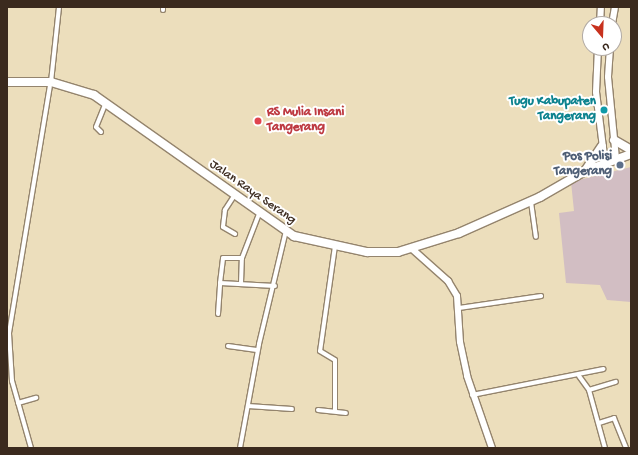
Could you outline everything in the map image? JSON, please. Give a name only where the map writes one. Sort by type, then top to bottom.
[{"type":"highway","name":"Jalan Raya Serang","points":[[7,82],[51,84],[94,95],[107,102],[234,196],[286,231],[335,246],[387,253],[411,248],[492,219],[531,201],[585,171],[631,154]]},
{"type":"highway","points":[[614,140],[631,150]]},
{"type":"highway","points":[[585,171],[602,146]]},
{"type":"main road","points":[[602,7],[614,9]]},
{"type":"main road","points":[[597,56],[595,78],[605,163]]},
{"type":"main road","points":[[609,56],[608,77],[616,159]]},
{"type":"main road","points":[[411,248],[448,281],[458,296],[460,342],[472,395],[492,448]]},
{"type":"street","points":[[31,448],[12,381],[9,333],[51,84],[59,7]]},
{"type":"street","points":[[101,132],[96,127],[107,102]]},
{"type":"street","points":[[234,196],[225,210],[223,227],[235,234]]},
{"type":"street","points":[[531,201],[536,237]]},
{"type":"street","points":[[241,283],[242,258],[259,214]]},
{"type":"street","points":[[240,448],[257,350],[275,286],[286,231]]},
{"type":"street","points":[[335,246],[320,351],[335,360],[335,411]]},
{"type":"street","points":[[218,314],[222,258],[242,258]]},
{"type":"street","points":[[220,283],[275,286]]},
{"type":"street","points":[[459,308],[541,296]]},
{"type":"street","points":[[228,346],[257,350]]},
{"type":"street","points":[[472,395],[579,376],[603,369]]},
{"type":"street","points":[[579,376],[589,390],[599,423],[604,448]]},
{"type":"street","points":[[589,390],[616,382]]},
{"type":"street","points":[[18,403],[36,398]]},
{"type":"street","points":[[248,406],[292,409]]},
{"type":"street","points":[[318,410],[346,413]]},
{"type":"street","points":[[599,423],[614,418],[626,448]]},
{"type":"shaded area","points":[[631,167],[631,302],[607,300],[600,285],[566,283],[559,213],[574,211],[571,182]]},
{"type":"place","name":"Tugu Kabupaten Tangerang","points":[[604,110]]},
{"type":"place","name":"RS Mulia Insani Tangerang","points":[[258,121]]},
{"type":"place","name":"Pos Polisi Tangerang","points":[[620,165]]}]
